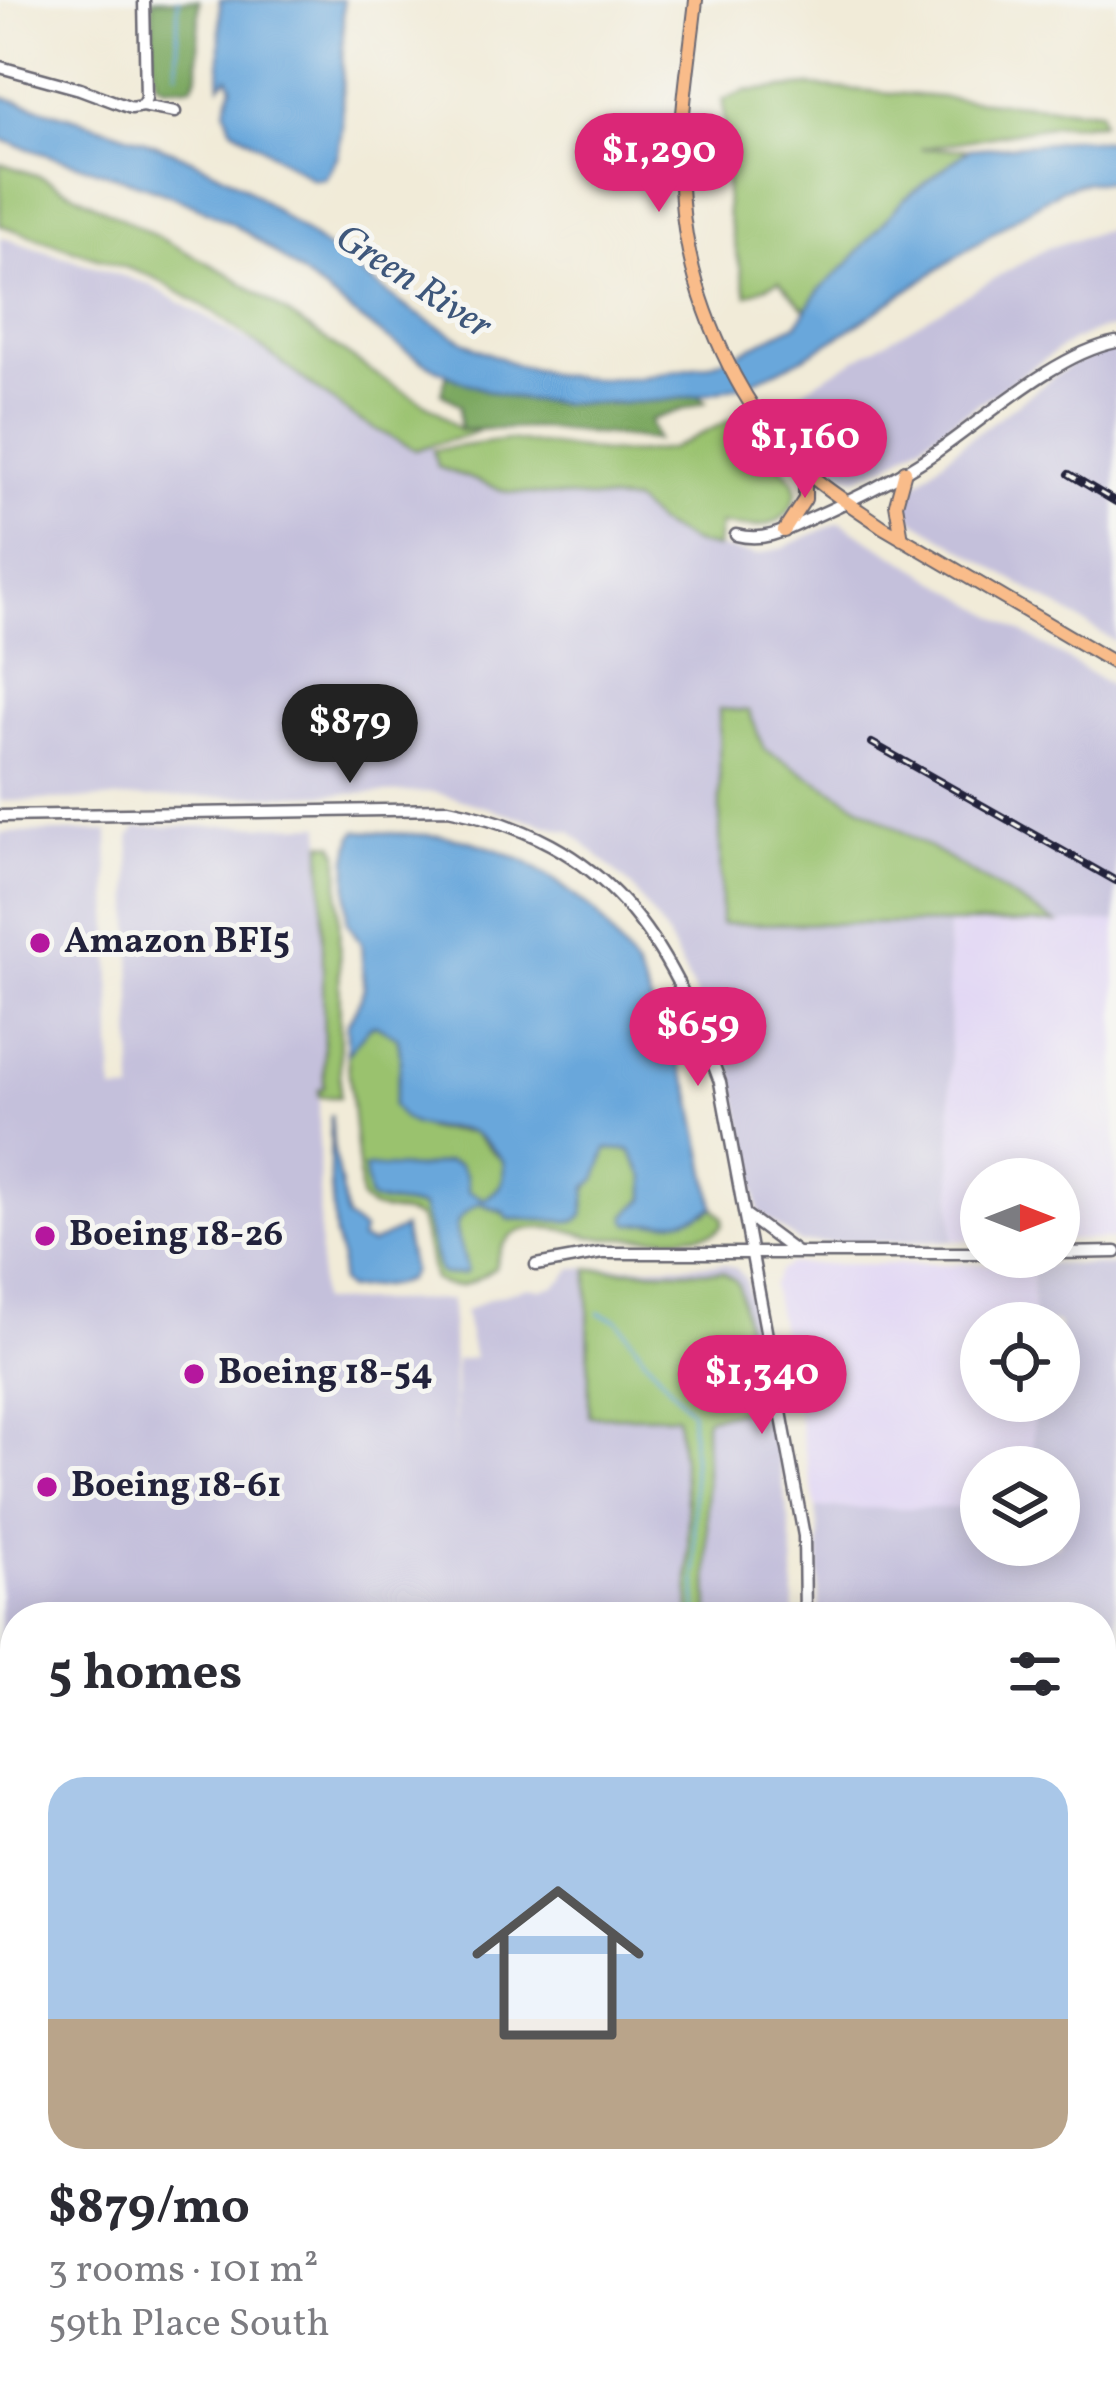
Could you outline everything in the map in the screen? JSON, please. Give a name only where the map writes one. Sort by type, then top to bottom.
[{"type":"main road","points":[[696,0],[681,164],[684,220],[695,277],[714,335],[759,414],[805,470],[847,502],[1116,664]]},
{"type":"main road","points":[[784,531],[805,499],[805,470]]},
{"type":"main road","points":[[902,538],[896,504],[905,471]]},
{"type":"street","points":[[142,106],[146,98],[144,0]]},
{"type":"street","points":[[0,67],[131,108],[175,112]]},
{"type":"street","points":[[736,535],[761,538],[847,502],[905,471],[1063,364],[1116,342]]},
{"type":"street","points":[[0,816],[448,809],[524,829],[557,846],[623,900],[644,923],[720,1082],[804,1536],[805,1602]]},
{"type":"street","points":[[746,1215],[799,1253]]},
{"type":"street","points":[[1080,1252],[1116,1252]]},
{"type":"street","points":[[536,1264],[602,1253],[960,1253]]},
{"type":"shaded area","points":[[1116,227],[1116,328],[1071,341],[891,463],[856,478],[847,475],[775,406],[1047,248]]},
{"type":"shaded area","points":[[0,237],[148,284],[432,447],[439,467],[508,492],[634,502],[658,524],[694,543],[756,555],[840,522],[1116,689],[1116,922],[1056,923],[764,749],[721,924],[948,923],[953,1241],[800,1243],[759,1212],[732,1069],[666,934],[631,886],[571,832],[434,792],[0,801]]},
{"type":"shaded area","points":[[1116,350],[1116,642],[914,520],[906,508],[911,488],[958,447],[1070,365]]},
{"type":"shaded area","points":[[322,825],[320,1302],[451,1300],[455,1464],[455,1360],[474,1358],[464,1312],[528,1287],[554,1286],[572,1268],[724,1264],[737,1269],[746,1280],[789,1519],[794,1602],[0,1602],[0,833],[108,831],[113,1092],[133,1093],[130,837],[137,827]]},
{"type":"shaded area","points":[[1116,922],[1116,1239],[1080,1240],[1080,1158],[960,1158],[960,1241],[953,1241],[948,923]]},
{"type":"shaded area","points":[[790,1264],[960,1264],[960,1278],[1032,1278],[1033,1302],[960,1302],[960,1422],[1033,1422],[1033,1446],[960,1446],[960,1508],[816,1508],[772,1285],[779,1271]]},
{"type":"shaded area","points":[[1080,1265],[1116,1265],[1116,1602],[819,1602],[816,1508],[960,1508],[960,1566],[1080,1566],[1080,1446],[1033,1446],[1033,1422],[1080,1422],[1080,1302],[1033,1302],[1032,1278],[1080,1278]]},
{"type":"green space","points":[[152,0],[199,0],[198,73],[192,86],[165,87],[156,82]]},
{"type":"green space","points":[[811,86],[1100,111],[1102,123],[1054,125],[920,149],[969,149],[903,200],[806,310],[779,281],[747,295],[727,213],[723,100],[745,91]]},
{"type":"green space","points":[[0,163],[42,177],[229,274],[460,430],[480,430],[416,450],[358,420],[214,312],[151,276],[0,225]]},
{"type":"green space","points":[[447,374],[532,400],[604,404],[699,396],[706,402],[650,420],[656,440],[541,428],[460,430],[460,405],[441,393]]},
{"type":"green space","points":[[739,416],[792,479],[796,493],[789,510],[773,523],[752,527],[720,524],[717,548],[694,543],[658,524],[634,502],[508,492],[438,467],[433,450],[507,440],[635,453],[670,449]]},
{"type":"green space","points":[[719,709],[749,711],[764,749],[1056,923],[721,924]]},
{"type":"green space","points":[[322,843],[334,844],[339,853],[340,1097],[319,1097],[319,1089],[324,1088]]},
{"type":"green space","points":[[375,1025],[397,1037],[399,1045],[393,1105],[427,1129],[472,1133],[503,1161],[502,1183],[485,1199],[468,1191],[466,1175],[458,1164],[365,1169],[422,1207],[460,1251],[457,1222],[480,1203],[512,1220],[565,1221],[585,1194],[607,1149],[630,1150],[645,1177],[645,1199],[627,1214],[707,1213],[714,1207],[723,1218],[722,1226],[706,1234],[636,1238],[530,1229],[511,1236],[495,1268],[473,1281],[450,1286],[434,1280],[420,1219],[373,1208],[361,1199],[347,1054]]},
{"type":"green space","points":[[588,1269],[723,1272],[736,1281],[760,1408],[705,1421],[709,1602],[690,1602],[688,1517],[677,1416],[589,1416]]},
{"type":"water","points":[[220,0],[343,0],[342,128],[338,155],[325,179],[312,179],[231,127],[225,109],[232,86],[228,77],[220,85]]},
{"type":"water","points":[[0,96],[123,133],[212,169],[240,184],[410,310],[478,349],[555,375],[593,379],[638,378],[710,364],[798,323],[819,290],[903,200],[969,149],[1074,138],[1116,142],[1116,182],[1085,182],[1062,189],[824,346],[751,382],[676,399],[549,402],[497,394],[442,372],[218,217],[158,191],[0,139]]},
{"type":"water","points":[[357,831],[442,836],[498,850],[526,862],[596,913],[636,968],[690,1089],[714,1207],[684,1220],[630,1224],[627,1214],[645,1199],[645,1177],[630,1150],[607,1149],[596,1180],[587,1187],[583,1216],[576,1221],[508,1219],[504,1212],[480,1203],[457,1225],[467,1271],[443,1275],[422,1207],[369,1198],[368,1167],[459,1165],[468,1191],[485,1199],[502,1183],[504,1168],[497,1153],[474,1134],[420,1126],[401,1116],[393,1105],[400,1062],[397,1037],[375,1025],[369,1027],[347,1054],[347,1025],[364,987],[361,943],[347,922],[348,859]]},
{"type":"water","points":[[331,1114],[347,1219],[363,1230],[361,1240],[371,1244],[403,1228],[412,1272],[407,1280],[347,1289],[340,1282],[330,1174]]},
{"type":"waterway","points":[[177,72],[178,0]]},
{"type":"waterway","points":[[599,1313],[618,1320],[691,1411],[697,1602]]},
{"type":"railway","points":[[1069,474],[1116,502]]},
{"type":"railway","points":[[872,743],[1116,881]]},
{"type":"place","name":"Amazon BFI5","points":[[40,943]]},
{"type":"place","name":"Boeing 18-26","points":[[45,1236]]},
{"type":"place","name":"Boeing 18-54","points":[[194,1374]]},
{"type":"place","name":"Boeing 18-61","points":[[47,1487]]},
{"type":"water label","name":"Green River","points":[[413,283]]}]
